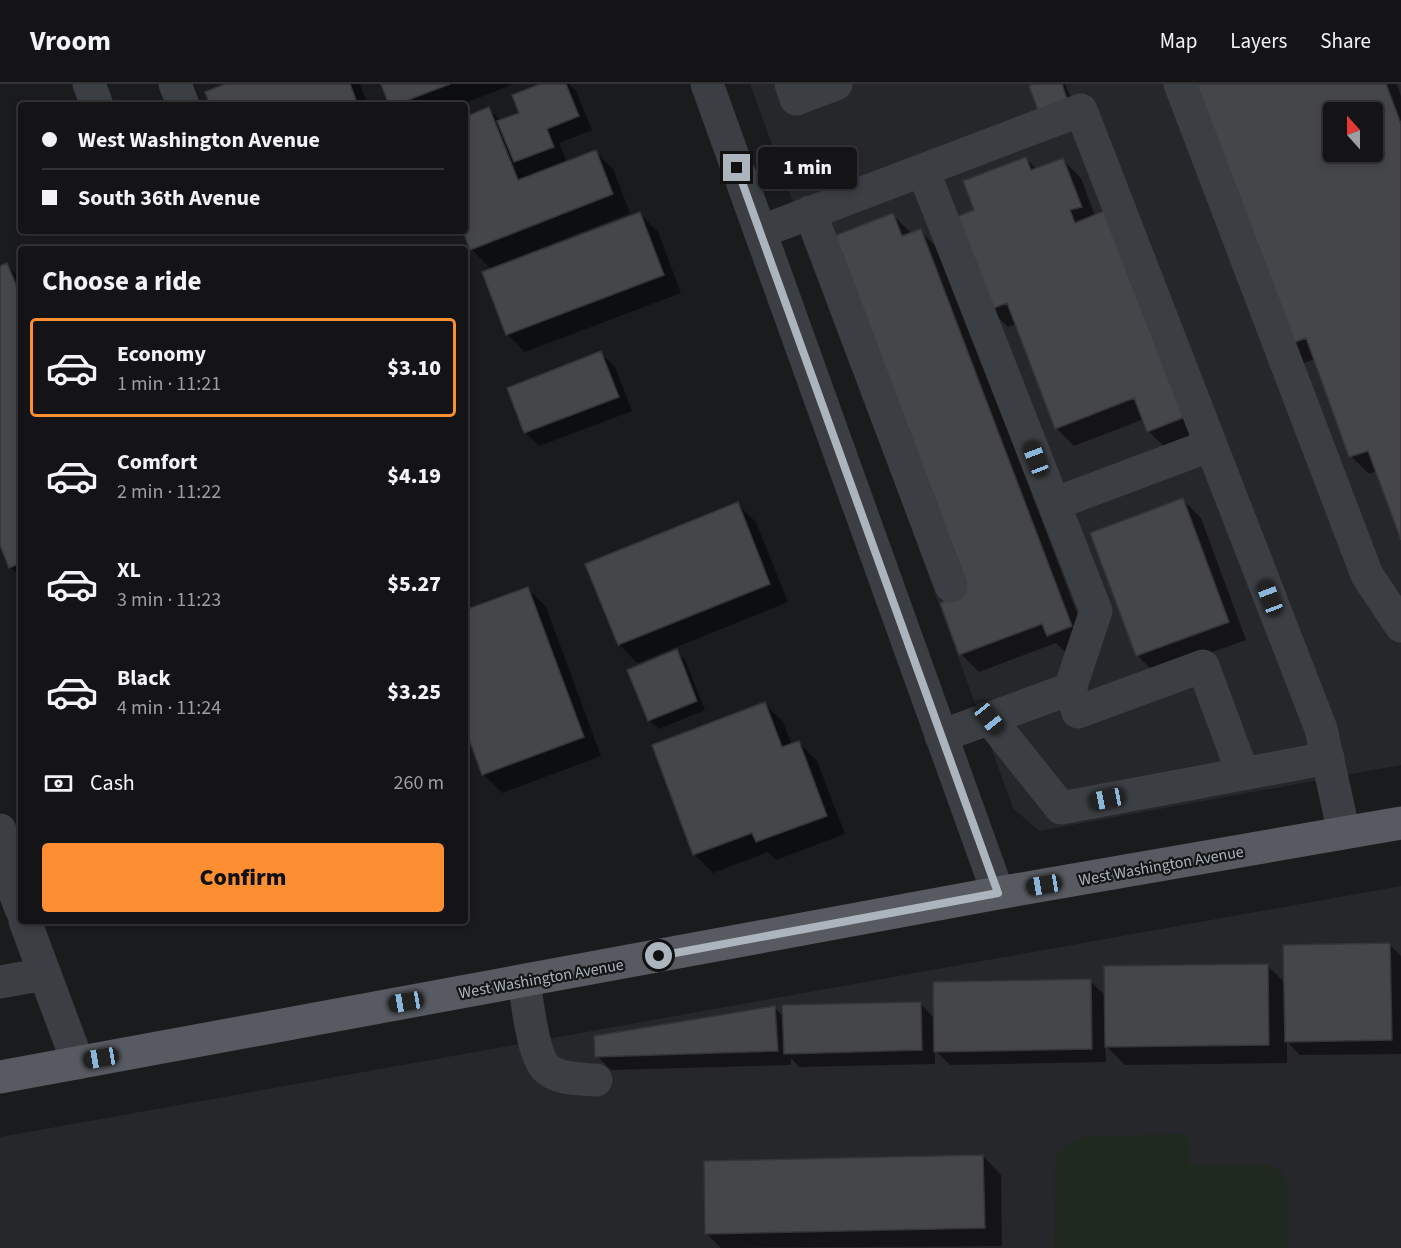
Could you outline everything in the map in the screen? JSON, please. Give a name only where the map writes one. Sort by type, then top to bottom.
[{"type":"main road","name":"West Washington Avenue","points":[[0,1077],[998,893],[1401,823]]},
{"type":"street","points":[[89,84],[96,102]]},
{"type":"street","points":[[175,84],[182,102]]},
{"type":"street","points":[[706,84],[998,893]]},
{"type":"street","points":[[791,84],[796,99],[836,84]]},
{"type":"street","points":[[1180,84],[1367,575],[1401,626]]},
{"type":"street","points":[[760,232],[1081,110],[1321,729],[1344,833]]},
{"type":"street","points":[[922,170],[1096,611],[1070,689],[1078,712],[1203,666],[1243,774]]},
{"type":"street","points":[[810,212],[951,586]]},
{"type":"street","points":[[1054,504],[1211,445]]},
{"type":"street","points":[[941,736],[1070,689]]},
{"type":"street","points":[[989,718],[1061,808],[1328,758]]},
{"type":"street","points":[[0,830],[3,866],[18,902]]},
{"type":"street","points":[[27,924],[78,1063]]},
{"type":"street","points":[[0,982],[45,974]]},
{"type":"street","points":[[524,981],[536,1049],[546,1068],[568,1078],[596,1080]]},
{"type":"shaded area","points":[[750,84],[1401,84],[1401,765],[1039,831],[1013,808]]},
{"type":"shaded area","points":[[1401,886],[1401,1248],[0,1248],[0,1137]]},
{"type":"shaded area","points":[[1188,1134],[1189,1165],[1268,1165],[1281,1171],[1287,1181],[1288,1248],[1054,1248],[1055,1156],[1059,1152],[1071,1143],[1090,1136]]},
{"type":"building","points":[[225,84],[350,84],[357,102],[209,102],[205,92]]},
{"type":"building","points":[[381,84],[450,84],[403,102],[388,102]]},
{"type":"building","points":[[540,84],[566,84],[579,116],[547,129],[554,147],[514,162],[497,121],[519,113],[512,95]]},
{"type":"building","points":[[1062,84],[1069,105],[1040,116],[1029,86]]},
{"type":"building","points":[[1196,84],[1386,84],[1401,124],[1401,540],[1368,451],[1349,457],[1306,338],[1285,346]]},
{"type":"building","points":[[489,107],[518,180],[596,150],[613,194],[470,250],[464,234],[468,234],[468,116]]},
{"type":"building","points":[[1026,157],[1031,170],[1063,158],[1082,207],[1070,210],[1075,223],[1106,210],[1185,417],[1147,432],[1134,398],[1055,429],[1007,303],[989,310],[954,218],[974,210],[963,181]]},
{"type":"building","points":[[640,212],[664,275],[506,335],[482,272]]},
{"type":"building","points":[[893,213],[902,236],[921,229],[1072,626],[1047,636],[1042,624],[959,655],[940,603],[964,594],[829,238]]},
{"type":"building","points":[[7,263],[18,287],[18,564],[9,568],[0,545],[0,266]]},
{"type":"building","points":[[601,351],[619,397],[524,433],[507,388]]},
{"type":"building","points":[[1183,498],[1229,622],[1136,656],[1090,533]]},
{"type":"building","points":[[738,502],[770,584],[618,645],[585,564]]},
{"type":"building","points":[[528,587],[584,737],[482,775],[468,736],[468,609]]},
{"type":"building","points":[[677,649],[697,701],[648,721],[627,670]]},
{"type":"building","points":[[765,702],[782,747],[799,741],[827,816],[756,842],[752,833],[693,855],[652,745]]},
{"type":"building","points":[[1390,943],[1392,1040],[1285,1042],[1283,945]]},
{"type":"building","points":[[1268,964],[1269,1045],[1105,1047],[1104,966]]},
{"type":"building","points":[[1091,979],[1092,1049],[934,1052],[933,982]]},
{"type":"building","points":[[921,1002],[922,1050],[784,1054],[782,1005]]},
{"type":"building","points":[[775,1006],[778,1051],[595,1057],[594,1036]]},
{"type":"building","points":[[983,1155],[985,1228],[705,1234],[704,1161]]},
{"type":"route","points":[[659,956],[998,893],[737,168]]}]
